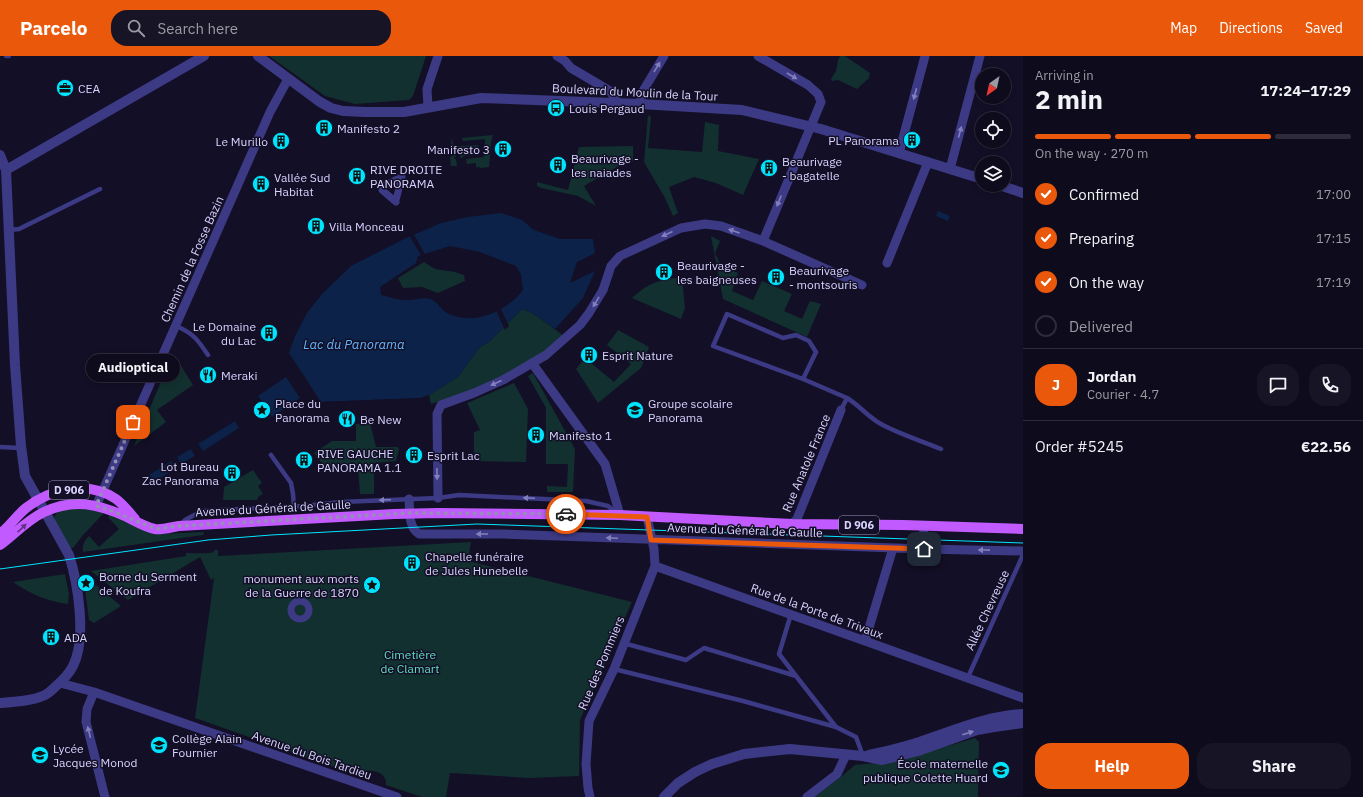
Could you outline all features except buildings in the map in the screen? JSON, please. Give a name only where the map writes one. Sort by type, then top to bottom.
[{"type":"main road","name":"D 906","points":[[0,534],[25,509],[38,500],[63,490],[82,489],[102,492]]},
{"type":"main road","name":"Avenue du Général de Gaulle","points":[[102,492],[117,500],[139,523]]},
{"type":"main road","name":"D 906","points":[[0,545],[13,536],[28,522],[45,512],[65,505],[84,504],[96,506]]},
{"type":"main road","name":"Avenue du Général de Gaulle","points":[[96,506],[110,510],[156,529],[179,526],[410,513],[620,515],[792,524],[1023,529]]},
{"type":"street","points":[[6,170],[204,56]]},
{"type":"street","name":"Boulevard du Moulin de la Tour","points":[[258,56],[320,102],[331,108],[343,111],[404,112],[481,98],[640,104],[742,110],[811,126],[975,177]]},
{"type":"street","points":[[428,107],[427,89],[438,56]]},
{"type":"street","points":[[557,56],[565,61],[571,68],[610,91],[618,103]]},
{"type":"street","points":[[640,104],[643,91],[664,56]]},
{"type":"street","points":[[758,56],[808,85],[818,94],[821,102],[764,241]]},
{"type":"street","points":[[899,153],[925,56]]},
{"type":"street","points":[[950,170],[980,56]]},
{"type":"street","name":"Chemin de la Fosse Bazin","points":[[96,506],[270,112],[288,79]]},
{"type":"street","points":[[0,155],[6,170],[4,185],[9,230],[15,365],[21,448],[25,476],[69,554],[73,567],[80,610],[79,644],[76,659],[73,666],[60,683],[46,695],[0,704]]},
{"type":"street","points":[[887,263],[928,162]]},
{"type":"street","points":[[1011,189],[1023,193]]},
{"type":"street","points":[[438,498],[437,414],[441,405],[504,380],[554,349],[580,325],[599,298],[610,266],[620,256],[681,228],[705,224],[721,226],[764,241],[862,285]]},
{"type":"street","points":[[532,363],[605,464],[620,515]]},
{"type":"street","name":"Rue Anatole France","points":[[792,524],[797,519],[841,410]]},
{"type":"street","points":[[409,499],[410,513]]},
{"type":"street","name":"Avenue du Général de Gaulle","points":[[410,513],[412,527],[419,534],[503,534],[893,548],[1023,551]]},
{"type":"street","points":[[647,517],[655,566]]},
{"type":"street","points":[[924,526],[924,549]]},
{"type":"street","points":[[865,641],[893,548]]},
{"type":"street","name":"Rue de la Porte de Trivaux","points":[[655,566],[1021,696]]},
{"type":"street","name":"Rue des Pommiers","points":[[590,797],[586,764],[590,721],[614,670],[623,643],[655,566]]},
{"type":"street","name":"Avenue du Bois Tardieu","points":[[60,683],[94,692],[397,797]]},
{"type":"street","points":[[94,692],[87,709],[86,722],[105,797]]},
{"type":"street","points":[[863,756],[910,745],[989,718],[1023,714]]},
{"type":"street","points":[[664,797],[678,783],[695,772],[712,764],[744,754],[790,749],[863,756],[882,760],[918,751],[977,730],[1023,724]]},
{"type":"street","points":[[807,797],[837,774],[846,755]]},
{"type":"lane","points":[[9,230],[19,229],[100,189]]},
{"type":"lane","points":[[803,379],[816,352],[809,340],[796,335],[783,338],[727,314],[713,346],[803,379],[846,398],[854,402],[866,414],[881,424],[941,449]]},
{"type":"lane","points":[[176,326],[188,331],[199,341],[208,355]]},
{"type":"lane","points":[[841,410],[846,398]]},
{"type":"lane","points":[[0,447],[21,448]]},
{"type":"lane","points":[[272,455],[291,483],[294,507]]},
{"type":"lane","points":[[179,526],[185,520],[202,511],[294,507],[341,502],[438,498],[459,495],[586,501],[608,506],[620,515]]},
{"type":"lane","name":"Allée Chevreuse","points":[[968,677],[1022,558],[1023,551]]},
{"type":"lane","points":[[791,614],[779,654],[836,727]]},
{"type":"lane","points":[[623,643],[686,660],[704,648],[796,676]]},
{"type":"lane","points":[[614,670],[743,701],[836,727],[856,737],[863,756]]},
{"type":"green space","points":[[269,56],[426,56],[413,96],[409,100],[355,104],[325,96]]},
{"type":"green space","points":[[840,56],[845,56],[870,73],[869,78],[857,89],[838,80],[832,81],[831,79],[836,71]]},
{"type":"green space","points":[[648,115],[651,117],[648,148],[702,152],[705,122],[719,125],[718,151],[759,159],[743,195],[716,183],[694,177],[669,187],[678,213],[673,216],[665,198],[644,162]]},
{"type":"green space","points":[[493,135],[489,167],[476,168],[476,163],[467,164],[466,159],[484,157],[485,139],[463,141],[462,138]]},
{"type":"green space","points":[[452,139],[456,157],[454,157],[454,159],[456,159],[457,166],[451,166],[450,157],[453,156]]},
{"type":"green space","points":[[478,145],[478,154],[463,156],[463,158],[461,158],[457,152],[457,146]]},
{"type":"green space","points":[[633,146],[633,161],[627,161],[584,186],[596,206],[578,196],[537,186],[537,182],[568,190],[579,147]]},
{"type":"green space","points":[[711,236],[720,241],[715,253],[720,264],[738,273],[732,291],[753,300],[762,281],[792,294],[784,311],[802,319],[810,301],[821,304],[807,337],[723,299]]},
{"type":"green space","points":[[424,262],[435,269],[464,275],[465,281],[438,293],[422,287],[403,288],[398,278]]},
{"type":"green space","points":[[682,277],[685,308],[681,319],[632,298],[650,285]]},
{"type":"green space","points":[[522,309],[534,314],[564,336],[517,370],[474,389],[431,404],[429,395],[458,377],[480,347],[489,342]]},
{"type":"green space","points":[[618,330],[649,347],[641,368],[598,403],[576,369],[585,358],[614,382],[631,364],[607,345]]},
{"type":"green space","points":[[175,356],[193,385],[157,410],[166,422],[134,446],[160,384]]},
{"type":"green space","points":[[533,373],[575,449],[573,492],[547,492],[547,486],[567,487],[568,464],[546,464],[546,408],[528,376]]},
{"type":"green space","points":[[514,383],[528,409],[526,462],[474,461],[474,432],[480,430],[467,403]]},
{"type":"green space","points":[[370,423],[376,447],[398,447],[399,450],[396,461],[374,463],[374,494],[360,494],[358,468],[324,466],[314,453],[332,441],[356,441],[356,424]]},
{"type":"green space","points":[[253,470],[262,483],[258,486],[263,494],[259,496],[257,500],[223,500],[224,487]]},
{"type":"green space","points":[[83,508],[105,512],[73,548],[70,548],[54,519],[55,515],[61,511]]},
{"type":"green space","points":[[111,514],[147,531],[158,534],[204,532],[203,535],[83,552],[84,543],[89,536],[99,547],[119,529],[108,517]]},
{"type":"green space","name":"Cimetière de Clamart","points":[[471,542],[468,561],[632,602],[580,720],[579,776],[529,778],[450,773],[446,797],[422,797],[386,785],[383,775],[377,772],[367,771],[360,776],[195,718],[214,578],[211,580],[200,557],[128,600],[91,571],[186,556],[186,553],[212,553],[214,550],[218,550],[218,556]]},
{"type":"green space","points":[[65,574],[69,594],[68,604],[39,596],[13,582]]},
{"type":"green space","points":[[96,585],[121,606],[94,623],[89,620],[85,589],[91,589]]},
{"type":"green space","points":[[975,738],[979,742],[978,797],[814,797],[855,765],[896,761]]},
{"type":"water","points":[[938,211],[950,216],[948,221],[936,216]]},
{"type":"water","name":"Lac du Panorama","points":[[501,213],[522,220],[534,230],[560,239],[593,239],[595,253],[577,262],[570,283],[595,271],[583,298],[555,329],[534,314],[522,309],[489,342],[480,347],[458,377],[429,395],[421,398],[321,402],[289,353],[295,336],[307,313],[322,294],[351,266],[404,239],[441,223],[468,217]],"holes":[[[450,246],[480,252],[516,266],[521,275],[523,290],[508,304],[490,314],[480,317],[459,317],[446,313],[436,302],[430,299],[402,300],[381,295],[380,287],[416,263],[418,256]]]},
{"type":"water","points":[[286,377],[300,398],[272,417],[258,396]]},
{"type":"water","points":[[235,421],[239,428],[203,451],[198,444]]},
{"type":"water","points":[[191,449],[195,456],[181,464],[177,457]]},
{"type":"water","points":[[171,461],[176,468],[154,482],[149,475]]},
{"type":"pier","points":[[413,233],[426,256],[422,257],[409,235]]},
{"type":"pier","points":[[500,307],[509,326],[505,330],[496,310]]},
{"type":"pier","points":[[429,395],[429,397],[421,400],[321,404],[321,402],[421,398]]},
{"type":"tram line","points":[[0,569],[208,540],[271,535],[477,524],[1023,543]]},
{"type":"way so far","points":[[133,422],[96,506],[110,510],[156,529],[179,526],[410,513],[566,514]]},
{"type":"place","name":"CEA","points":[[65,88]]},
{"type":"place","name":"Louis Pergaud","points":[[556,108]]},
{"type":"place","name":"Manifesto 2","points":[[324,128]]},
{"type":"place","name":"PL Panorama","points":[[912,140]]},
{"type":"place","name":"Le Murillo","points":[[281,141]]},
{"type":"place","name":"Manifesto 3","points":[[503,149]]},
{"type":"place","name":"Beaurivage - les naiades","points":[[558,165]]},
{"type":"place","name":"Beaurivage - bagatelle","points":[[769,168]]},
{"type":"place","name":"RIVE DROITE PANORAMA","points":[[357,176]]},
{"type":"place","name":"Vallée Sud Habitat","points":[[261,184]]},
{"type":"place","name":"Villa Monceau","points":[[316,226]]},
{"type":"place","name":"Beaurivage - les baigneuses","points":[[664,272]]},
{"type":"place","name":"Beaurivage - montsouris","points":[[776,277]]},
{"type":"place","name":"Le Domaine du Lac","points":[[269,333]]},
{"type":"place","name":"Esprit Nature","points":[[589,355]]},
{"type":"place","name":"Meraki","points":[[208,375]]},
{"type":"place","name":"Place du Panorama","points":[[262,410]]},
{"type":"place","name":"Groupe scolaire Panorama","points":[[635,410]]},
{"type":"place","name":"Be New","points":[[347,419]]},
{"type":"place","name":"Audioptical","points":[[133,422]]},
{"type":"place","name":"Manifesto 1","points":[[536,435]]},
{"type":"place","name":"Esprit Lac","points":[[414,455]]},
{"type":"place","name":"RIVE GAUCHE PANORAMA 1.1","points":[[304,460]]},
{"type":"place","name":"Lot Bureau Zac Panorama","points":[[232,473]]},
{"type":"place","name":"Chapelle funéraire de Jules Hunebelle","points":[[412,563]]},
{"type":"place","name":"Borne du Serment de Koufra","points":[[86,583]]},
{"type":"place","name":"monument aux morts de la Guerre de 1870","points":[[372,585]]},
{"type":"place","name":"ADA","points":[[51,637]]},
{"type":"place","name":"Collège Alain Fournier","points":[[159,745]]},
{"type":"place","name":"Lycée Jacques Monod","points":[[40,755]]},
{"type":"place","name":"École maternelle publique Colette Huard","points":[[1001,770]]},
{"type":"route","points":[[566,514],[647,517],[651,540],[924,549]]}]
